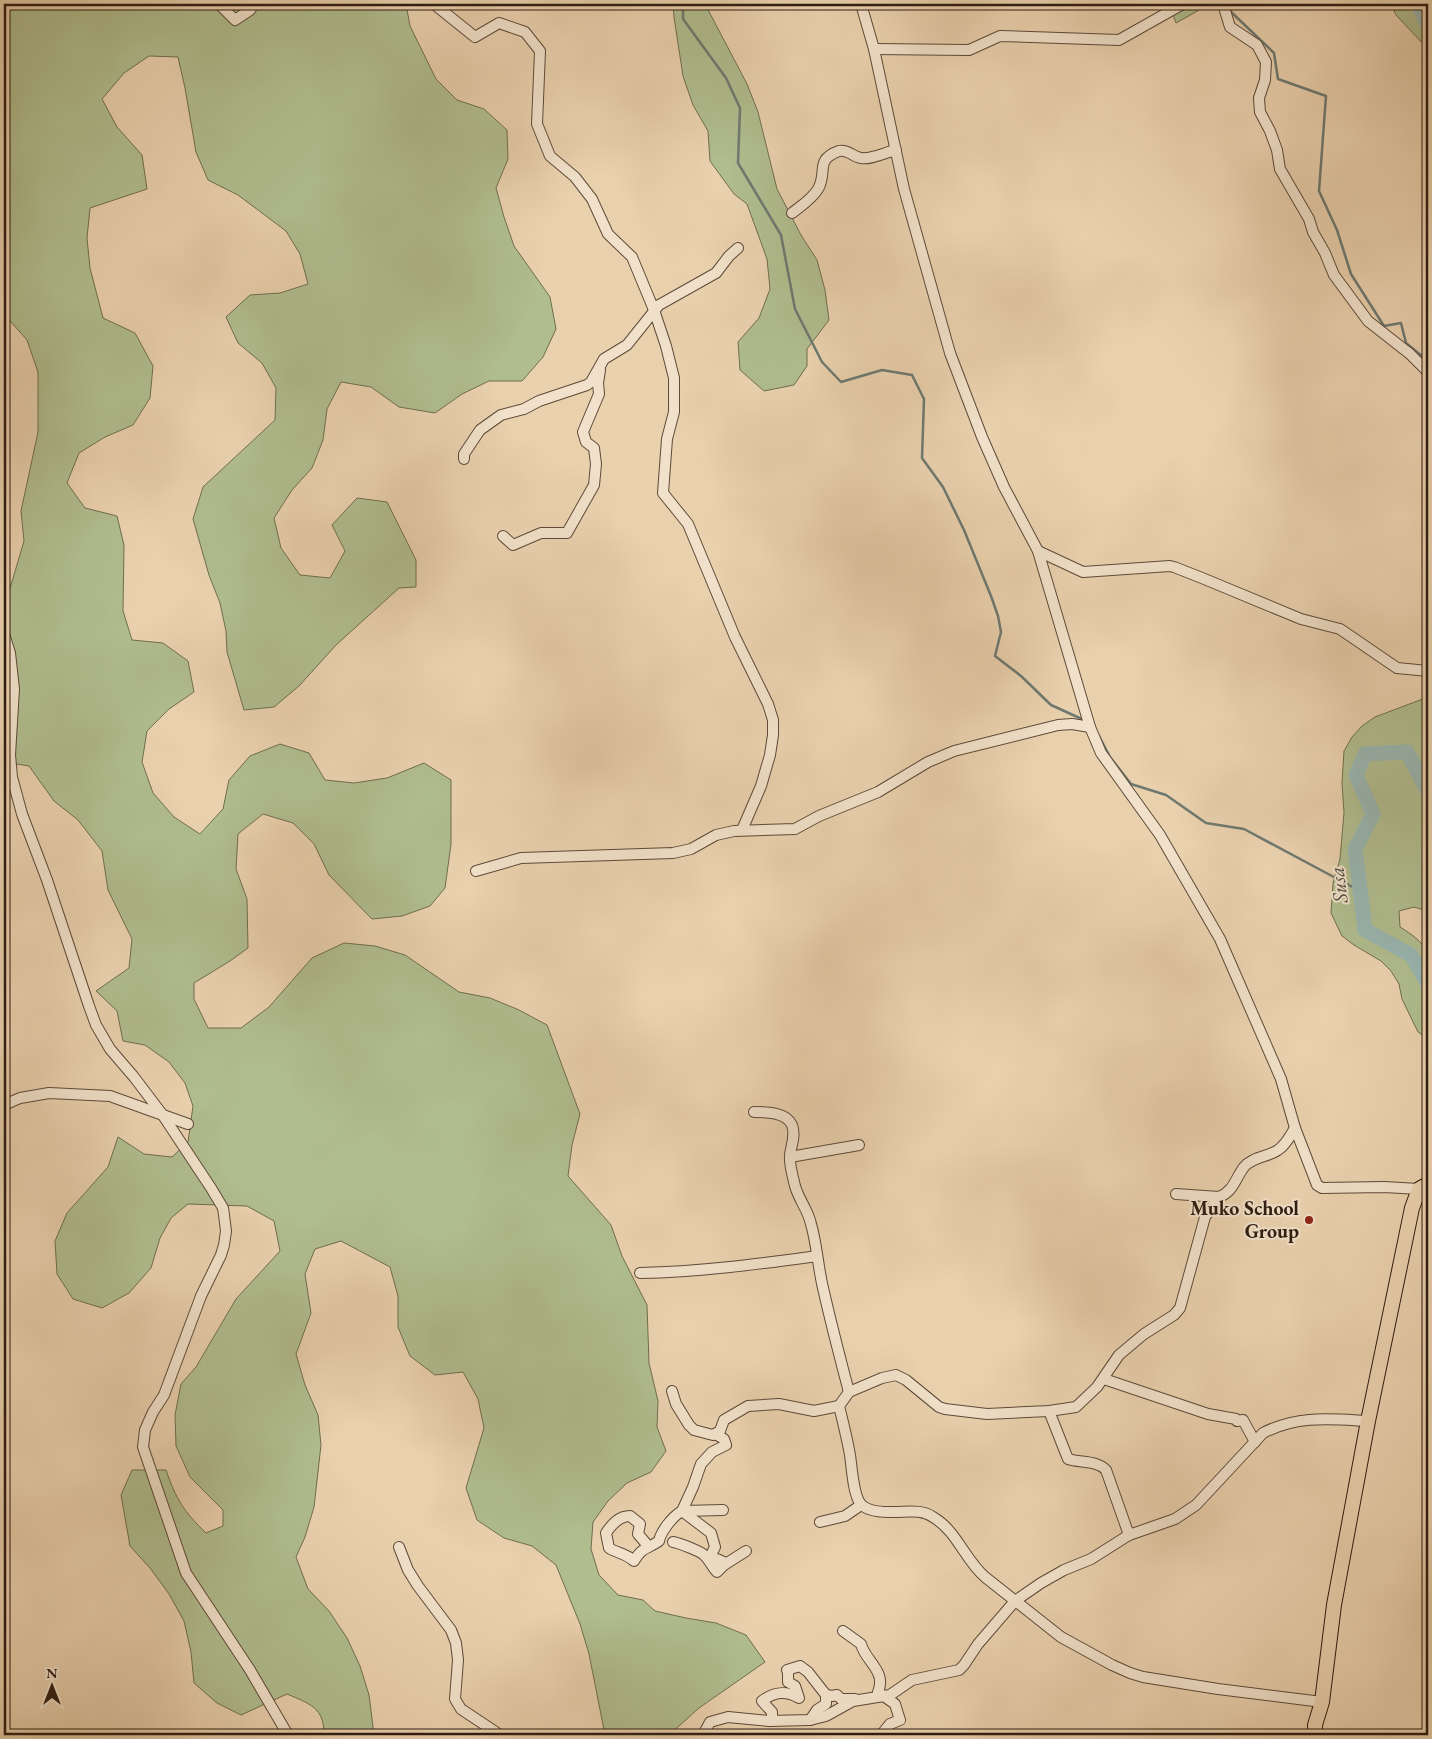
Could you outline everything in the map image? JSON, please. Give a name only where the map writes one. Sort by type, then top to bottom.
[{"type":"main road","points":[[1315,1735],[1322,1702],[1334,1605],[1368,1421],[1412,1208],[1424,1186]]},
{"type":"street","points":[[219,4],[236,20],[250,10],[254,4]]},
{"type":"street","points":[[434,4],[475,37],[499,23],[524,32],[540,51],[536,124],[550,156],[575,177],[592,200],[608,234],[632,257],[654,310],[674,378],[674,412],[667,439],[663,493],[688,524],[734,637],[768,704],[773,720],[770,755],[761,786],[742,830]]},
{"type":"street","points":[[861,4],[874,49],[904,189],[950,353],[1000,479],[1038,551],[1088,723],[1101,753],[1160,835],[1220,939],[1281,1078],[1295,1128],[1316,1182],[1320,1187],[1424,1186]]},
{"type":"street","points":[[874,49],[969,50],[1000,36],[1119,40],[1183,4]]},
{"type":"street","points":[[1223,4],[1230,26],[1257,44],[1266,62],[1265,80],[1259,98],[1260,112],[1273,137],[1280,169],[1309,219],[1313,232],[1325,253],[1334,275],[1368,320],[1410,354],[1428,372]]},
{"type":"street","points":[[792,213],[811,198],[817,190],[821,182],[824,159],[841,151],[864,158],[896,150]]},
{"type":"street","points":[[464,459],[464,454],[480,430],[501,415],[524,409],[539,401],[591,382],[604,359],[627,345],[659,305],[716,273],[738,248]]},
{"type":"street","points":[[502,536],[513,545],[541,533],[567,533],[589,496],[594,485],[596,464],[594,448],[586,442],[583,432],[600,394],[598,383],[600,366]]},
{"type":"street","points":[[1038,551],[1083,572],[1174,567],[1301,619],[1340,629],[1397,668],[1428,671]]},
{"type":"street","points":[[4,634],[12,663],[14,690],[10,755],[12,777],[22,814],[47,880],[96,1025],[110,1049],[162,1114],[223,1208],[226,1231],[221,1255],[201,1296],[164,1395],[153,1412],[146,1430],[143,1447],[186,1573],[250,1670],[288,1735]]},
{"type":"street","points":[[476,871],[521,858],[673,853],[690,849],[716,835],[742,830],[795,828],[878,792],[928,762],[954,751],[1058,725],[1088,723]]},
{"type":"street","points":[[4,1105],[20,1098],[49,1093],[110,1096],[188,1124]]},
{"type":"street","points":[[754,1112],[774,1113],[790,1122],[794,1137],[790,1157],[799,1199],[811,1224],[823,1287],[849,1392]]},
{"type":"street","points":[[672,1391],[676,1404],[689,1425],[698,1432],[712,1435],[720,1431],[724,1420],[748,1406],[778,1404],[814,1411],[839,1406],[849,1392],[882,1378],[896,1375],[906,1380],[939,1408],[982,1414],[1049,1411],[1076,1407],[1104,1379],[1112,1363],[1119,1355],[1144,1334],[1174,1315],[1180,1308],[1206,1217],[1219,1197],[1230,1190],[1244,1166],[1251,1161],[1280,1149],[1295,1128]]},
{"type":"street","points":[[790,1157],[859,1145]]},
{"type":"street","points":[[1176,1194],[1219,1197]]},
{"type":"street","points":[[640,1273],[684,1272],[738,1267],[817,1256]]},
{"type":"street","points":[[1104,1379],[1208,1414],[1236,1419],[1236,1421],[1243,1420],[1255,1442]]},
{"type":"street","points":[[839,1406],[857,1496],[861,1505],[870,1510],[924,1512],[933,1516],[956,1538],[975,1568],[1061,1637],[1112,1665],[1143,1677],[1218,1689],[1322,1702]]},
{"type":"street","points":[[1049,1411],[1068,1459],[1096,1464],[1106,1470],[1129,1535]]},
{"type":"street","points":[[703,1735],[710,1722],[728,1717],[772,1721],[810,1720],[826,1716],[853,1701],[890,1695],[912,1680],[959,1670],[978,1644],[1015,1601],[1064,1570],[1091,1559],[1129,1535],[1175,1519],[1196,1505],[1263,1433],[1278,1426],[1304,1419],[1368,1421]]},
{"type":"street","points":[[682,1511],[701,1464],[712,1452],[726,1444],[724,1439],[715,1434]]},
{"type":"street","points":[[820,1522],[845,1516],[861,1505]]},
{"type":"street","points":[[649,1546],[638,1534],[640,1524],[630,1516],[623,1516],[606,1533],[609,1548],[619,1554],[629,1556],[634,1561],[643,1548],[649,1546],[659,1541],[661,1532],[682,1511],[723,1510]]},
{"type":"street","points":[[682,1511],[711,1533],[715,1547],[710,1559],[717,1558],[726,1563]]},
{"type":"street","points":[[673,1542],[705,1556],[709,1564],[717,1572],[726,1563],[746,1551]]},
{"type":"street","points":[[399,1547],[408,1570],[451,1630],[456,1643],[458,1660],[455,1699],[462,1709],[500,1735]]},
{"type":"street","points":[[843,1631],[861,1644],[863,1651],[872,1660],[880,1678],[878,1692],[895,1704],[900,1720],[890,1724],[882,1735]]},
{"type":"street","points":[[772,1721],[772,1712],[762,1700],[778,1692],[792,1694],[799,1698],[794,1686],[788,1682],[787,1670],[800,1666],[808,1672],[826,1695],[826,1704],[817,1710],[810,1720]]},
{"type":"street","points":[[826,1695],[837,1695],[841,1699],[860,1700]]},
{"type":"green space","points":[[4,4],[406,4],[410,26],[436,79],[457,100],[484,109],[507,130],[508,159],[496,188],[514,246],[550,297],[556,329],[543,357],[522,381],[489,381],[462,394],[435,413],[399,407],[371,387],[341,382],[327,409],[323,440],[312,468],[292,490],[274,518],[281,548],[300,575],[330,578],[345,551],[332,525],[357,498],[387,502],[416,560],[416,587],[399,588],[336,645],[299,686],[274,707],[244,710],[227,652],[226,631],[220,603],[209,575],[193,519],[203,487],[275,420],[276,388],[262,363],[238,343],[226,317],[250,295],[280,293],[308,284],[300,254],[286,231],[238,195],[208,180],[196,152],[178,57],[149,56],[124,73],[102,99],[117,127],[142,155],[147,189],[90,208],[87,238],[90,268],[103,318],[135,333],[153,366],[150,398],[133,425],[105,437],[79,453],[67,483],[85,508],[117,516],[124,545],[123,611],[132,640],[163,643],[188,661],[194,692],[169,709],[147,731],[142,762],[153,793],[174,817],[200,834],[223,809],[229,780],[250,756],[280,744],[309,753],[325,780],[354,783],[387,778],[424,763],[451,780],[451,844],[445,888],[430,906],[402,916],[372,919],[329,875],[314,844],[293,823],[263,814],[238,834],[236,869],[247,899],[248,948],[194,983],[194,999],[208,1028],[241,1028],[269,1007],[312,958],[344,943],[375,946],[405,955],[459,992],[490,998],[519,1010],[547,1025],[580,1114],[572,1145],[568,1176],[611,1225],[622,1256],[647,1305],[649,1363],[658,1401],[657,1427],[666,1451],[651,1472],[627,1483],[608,1501],[593,1522],[591,1549],[599,1575],[618,1595],[643,1600],[655,1611],[716,1623],[746,1635],[765,1662],[699,1708],[669,1735],[605,1735],[589,1654],[580,1624],[556,1565],[532,1546],[504,1538],[477,1520],[466,1488],[484,1428],[478,1399],[463,1372],[435,1375],[410,1356],[398,1327],[398,1296],[390,1267],[341,1241],[315,1249],[305,1274],[311,1313],[296,1354],[305,1385],[318,1415],[321,1445],[314,1507],[305,1537],[296,1557],[308,1589],[329,1611],[347,1638],[360,1666],[369,1695],[374,1735],[324,1735],[318,1712],[309,1704],[287,1694],[241,1715],[217,1703],[194,1683],[191,1652],[184,1621],[169,1594],[150,1568],[130,1546],[121,1495],[132,1470],[166,1470],[173,1489],[182,1504],[206,1533],[223,1526],[223,1510],[190,1477],[176,1446],[175,1415],[181,1384],[196,1367],[236,1299],[280,1251],[274,1221],[247,1206],[188,1204],[171,1218],[160,1238],[151,1268],[129,1293],[102,1308],[73,1299],[57,1274],[55,1241],[67,1213],[108,1167],[118,1137],[144,1154],[172,1157],[188,1142],[193,1106],[185,1083],[169,1062],[145,1045],[123,1041],[117,1011],[96,991],[129,968],[132,939],[108,890],[102,851],[78,820],[54,801],[29,766],[4,762],[4,604],[24,541],[21,511],[38,432],[38,372],[27,340],[4,314]]},
{"type":"green space","points":[[673,4],[705,4],[747,84],[758,112],[777,189],[801,235],[817,260],[825,290],[829,320],[807,349],[807,366],[794,385],[764,391],[740,370],[738,342],[759,318],[770,289],[767,259],[747,204],[734,194],[710,161],[708,131],[693,105],[683,76]]},
{"type":"green space","points":[[1169,4],[1210,4],[1176,23]]},
{"type":"green space","points":[[1391,4],[1428,4],[1428,49],[1396,15]]},
{"type":"green space","points":[[1428,697],[1428,911],[1414,907],[1399,911],[1400,927],[1419,941],[1428,953],[1428,1039],[1418,1032],[1402,999],[1399,984],[1391,971],[1381,961],[1342,936],[1331,913],[1333,883],[1340,859],[1344,813],[1342,783],[1344,751],[1352,737],[1362,726],[1375,717]]},
{"type":"waterway","points":[[683,4],[683,19],[726,78],[740,108],[738,163],[781,235],[795,309],[822,362],[841,382],[882,370],[912,375],[924,399],[922,458],[943,487],[964,530],[998,616],[1001,632],[995,656],[1021,676],[1051,705],[1084,720]]},
{"type":"waterway","points":[[1418,4],[1428,25]]},
{"type":"waterway","points":[[1229,10],[1274,53],[1278,79],[1326,96],[1319,191],[1337,230],[1351,274],[1384,326],[1401,323],[1406,343],[1428,361]]},
{"type":"waterway","points":[[1098,734],[1110,757],[1131,784],[1166,795],[1206,823],[1244,829],[1360,891]]},
{"type":"waterway","name":"Susa","points":[[1428,792],[1407,752],[1365,754],[1356,775],[1373,814],[1355,849],[1365,930],[1411,955],[1428,984]]},
{"type":"place","name":"Muko School Group","points":[[1309,1220]]}]
